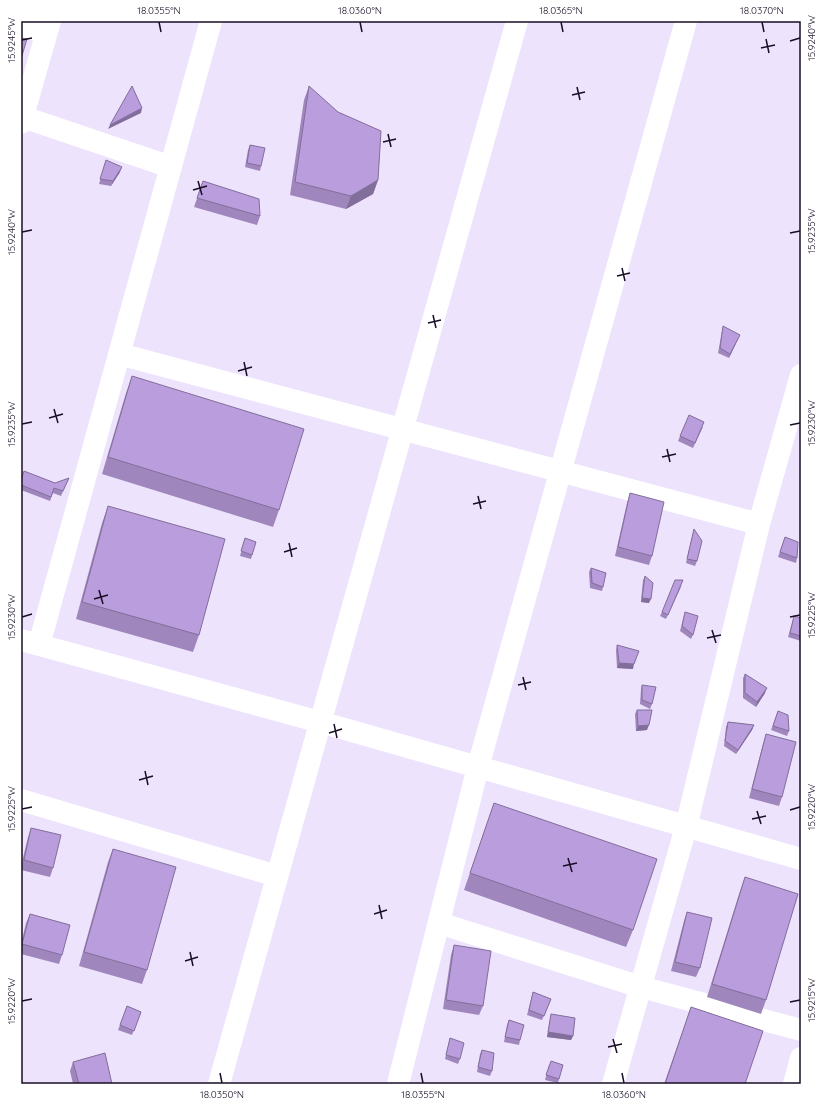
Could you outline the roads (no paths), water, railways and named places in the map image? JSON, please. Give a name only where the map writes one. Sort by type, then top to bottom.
[{"type":"street","points":[[211,21],[119,354],[30,642],[320,722],[801,859]]},
{"type":"street","points":[[219,1084],[404,429],[517,21]]},
{"type":"street","points":[[398,1084],[478,767],[686,21]]},
{"type":"street","points":[[21,27],[49,27],[22,120],[171,167]]},
{"type":"street","points":[[119,354],[759,524]]},
{"type":"street","points":[[613,1084],[686,827],[759,524],[801,375]]},
{"type":"street","points":[[21,800],[277,876]]},
{"type":"street","points":[[439,923],[640,987],[801,1030]]},
{"type":"street","points":[[794,1084],[801,1058]]}]
